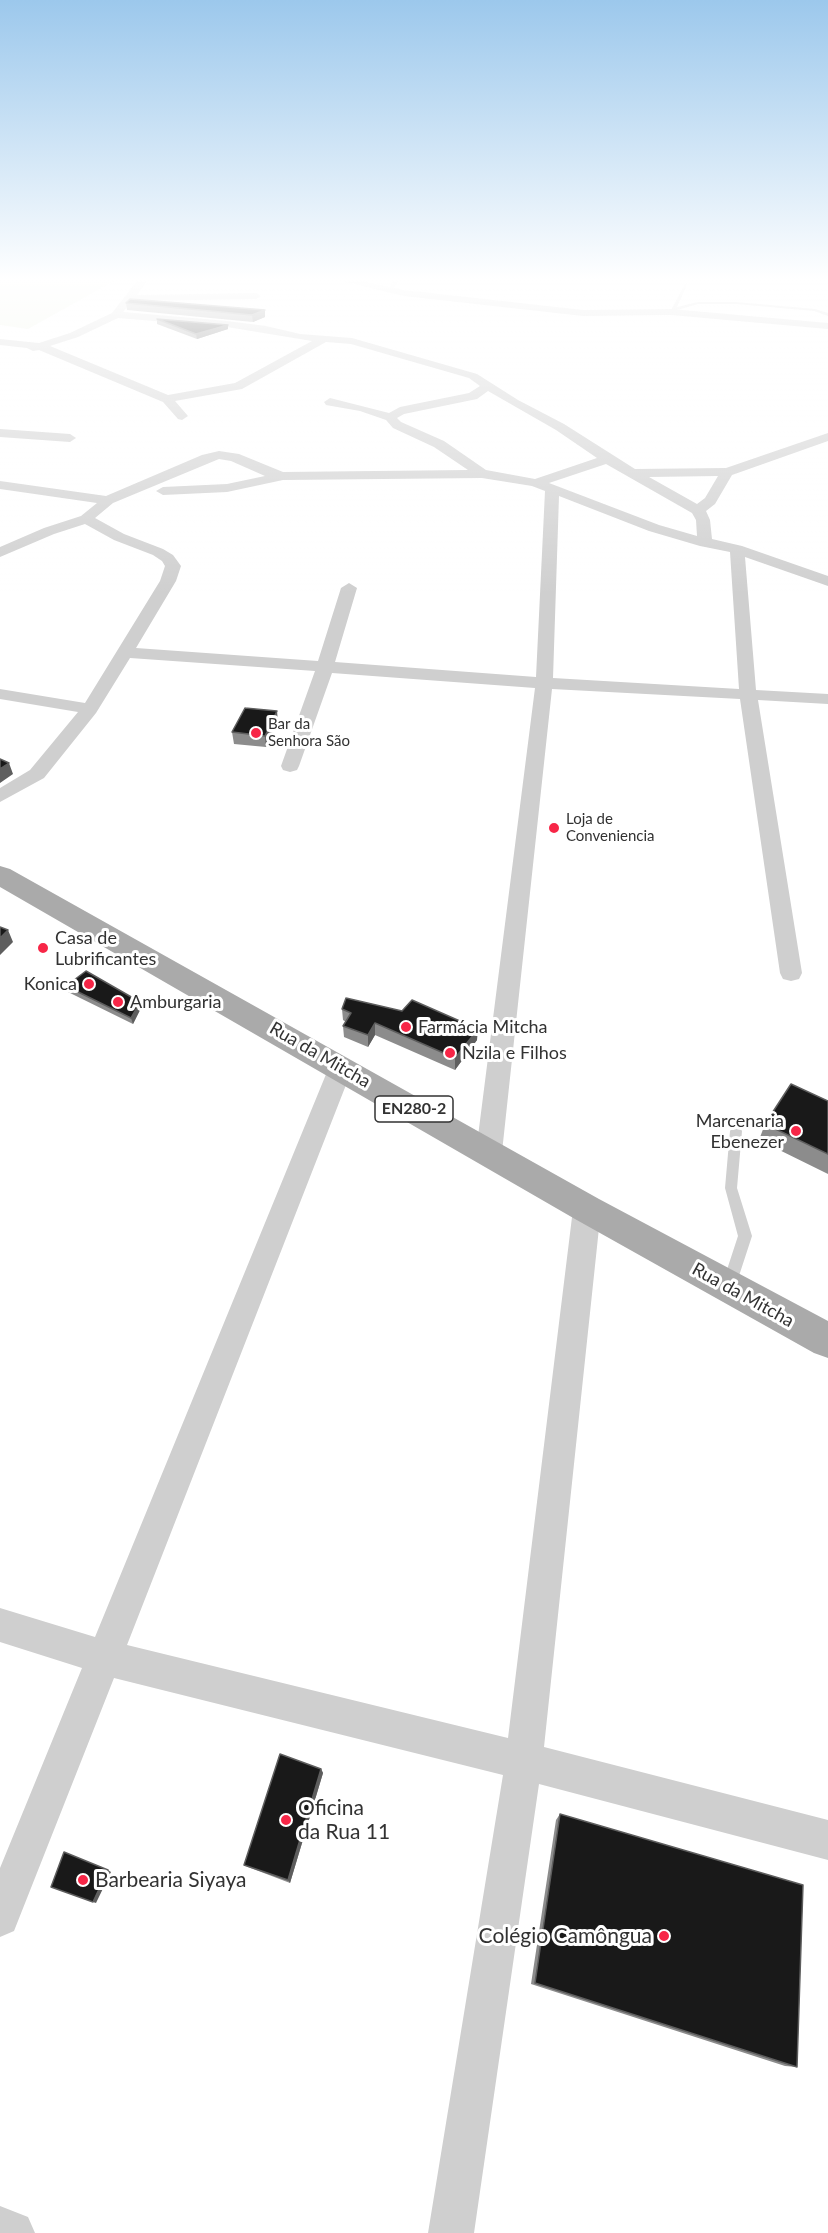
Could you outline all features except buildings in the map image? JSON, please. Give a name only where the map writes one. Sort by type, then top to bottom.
[{"type":"main road","name":"Rua da Mitcha","points":[[0,875],[587,1209],[828,1341]]},
{"type":"street","points":[[134,385],[167,399],[182,416]]},
{"type":"street","points":[[167,399],[239,385]]},
{"type":"street","points":[[390,417],[400,411],[473,396],[489,386],[514,403],[560,427],[607,459],[698,510],[704,520],[705,543]]},
{"type":"street","points":[[330,402],[362,408],[390,417],[398,426],[439,444],[482,474]]},
{"type":"street","points":[[0,433],[70,438]]},
{"type":"street","points":[[631,473],[727,472],[828,437]]},
{"type":"street","points":[[0,553],[49,531],[86,519],[108,500],[207,458],[219,455],[234,457],[270,473],[283,476]]},
{"type":"street","points":[[536,483],[607,459]]},
{"type":"street","points":[[698,510],[710,501],[727,472]]},
{"type":"street","points":[[163,491],[227,488],[283,476],[482,474],[536,483],[654,528],[705,543],[737,549],[828,581]]},
{"type":"street","points":[[0,485],[108,500]]},
{"type":"street","points":[[489,1152],[544,683],[552,489]]},
{"type":"street","points":[[0,796],[38,774],[90,710],[168,581],[173,566],[168,558],[158,552],[119,537],[86,519]]},
{"type":"street","points":[[737,549],[748,695],[791,973]]},
{"type":"street","points":[[290,766],[325,667],[349,588]]},
{"type":"street","points":[[123,652],[544,683],[828,699]]},
{"type":"street","points":[[0,694],[90,710]]},
{"type":"street","points":[[0,1917],[341,1067]]},
{"type":"street","points":[[451,2233],[524,1761],[587,1209]]},
{"type":"street","points":[[0,1625],[105,1658],[524,1761],[828,1840]]},
{"type":"street","points":[[0,2229],[12,2233]]},
{"type":"lane","points":[[728,1287],[745,1236],[731,1188],[736,1131]]},
{"type":"place","name":"Bar da Senhora São","points":[[256,733]]},
{"type":"place","name":"Loja de Conveniencia","points":[[554,828]]},
{"type":"place","name":"Casa de Lubrificantes","points":[[43,948]]},
{"type":"place","name":"Konica","points":[[89,984]]},
{"type":"place","name":"Amburgaria","points":[[118,1002]]},
{"type":"place","name":"Farmácia Mitcha","points":[[406,1027]]},
{"type":"place","name":"Nzila e Filhos","points":[[450,1053]]},
{"type":"place","name":"Marcenaria Ebenezer","points":[[796,1131]]},
{"type":"place","name":"Oficina da Rua 11","points":[[286,1820]]},
{"type":"place","name":"Barbearia Siyaya","points":[[83,1880]]},
{"type":"place","name":"Colégio Camôngua","points":[[664,1936]]}]
